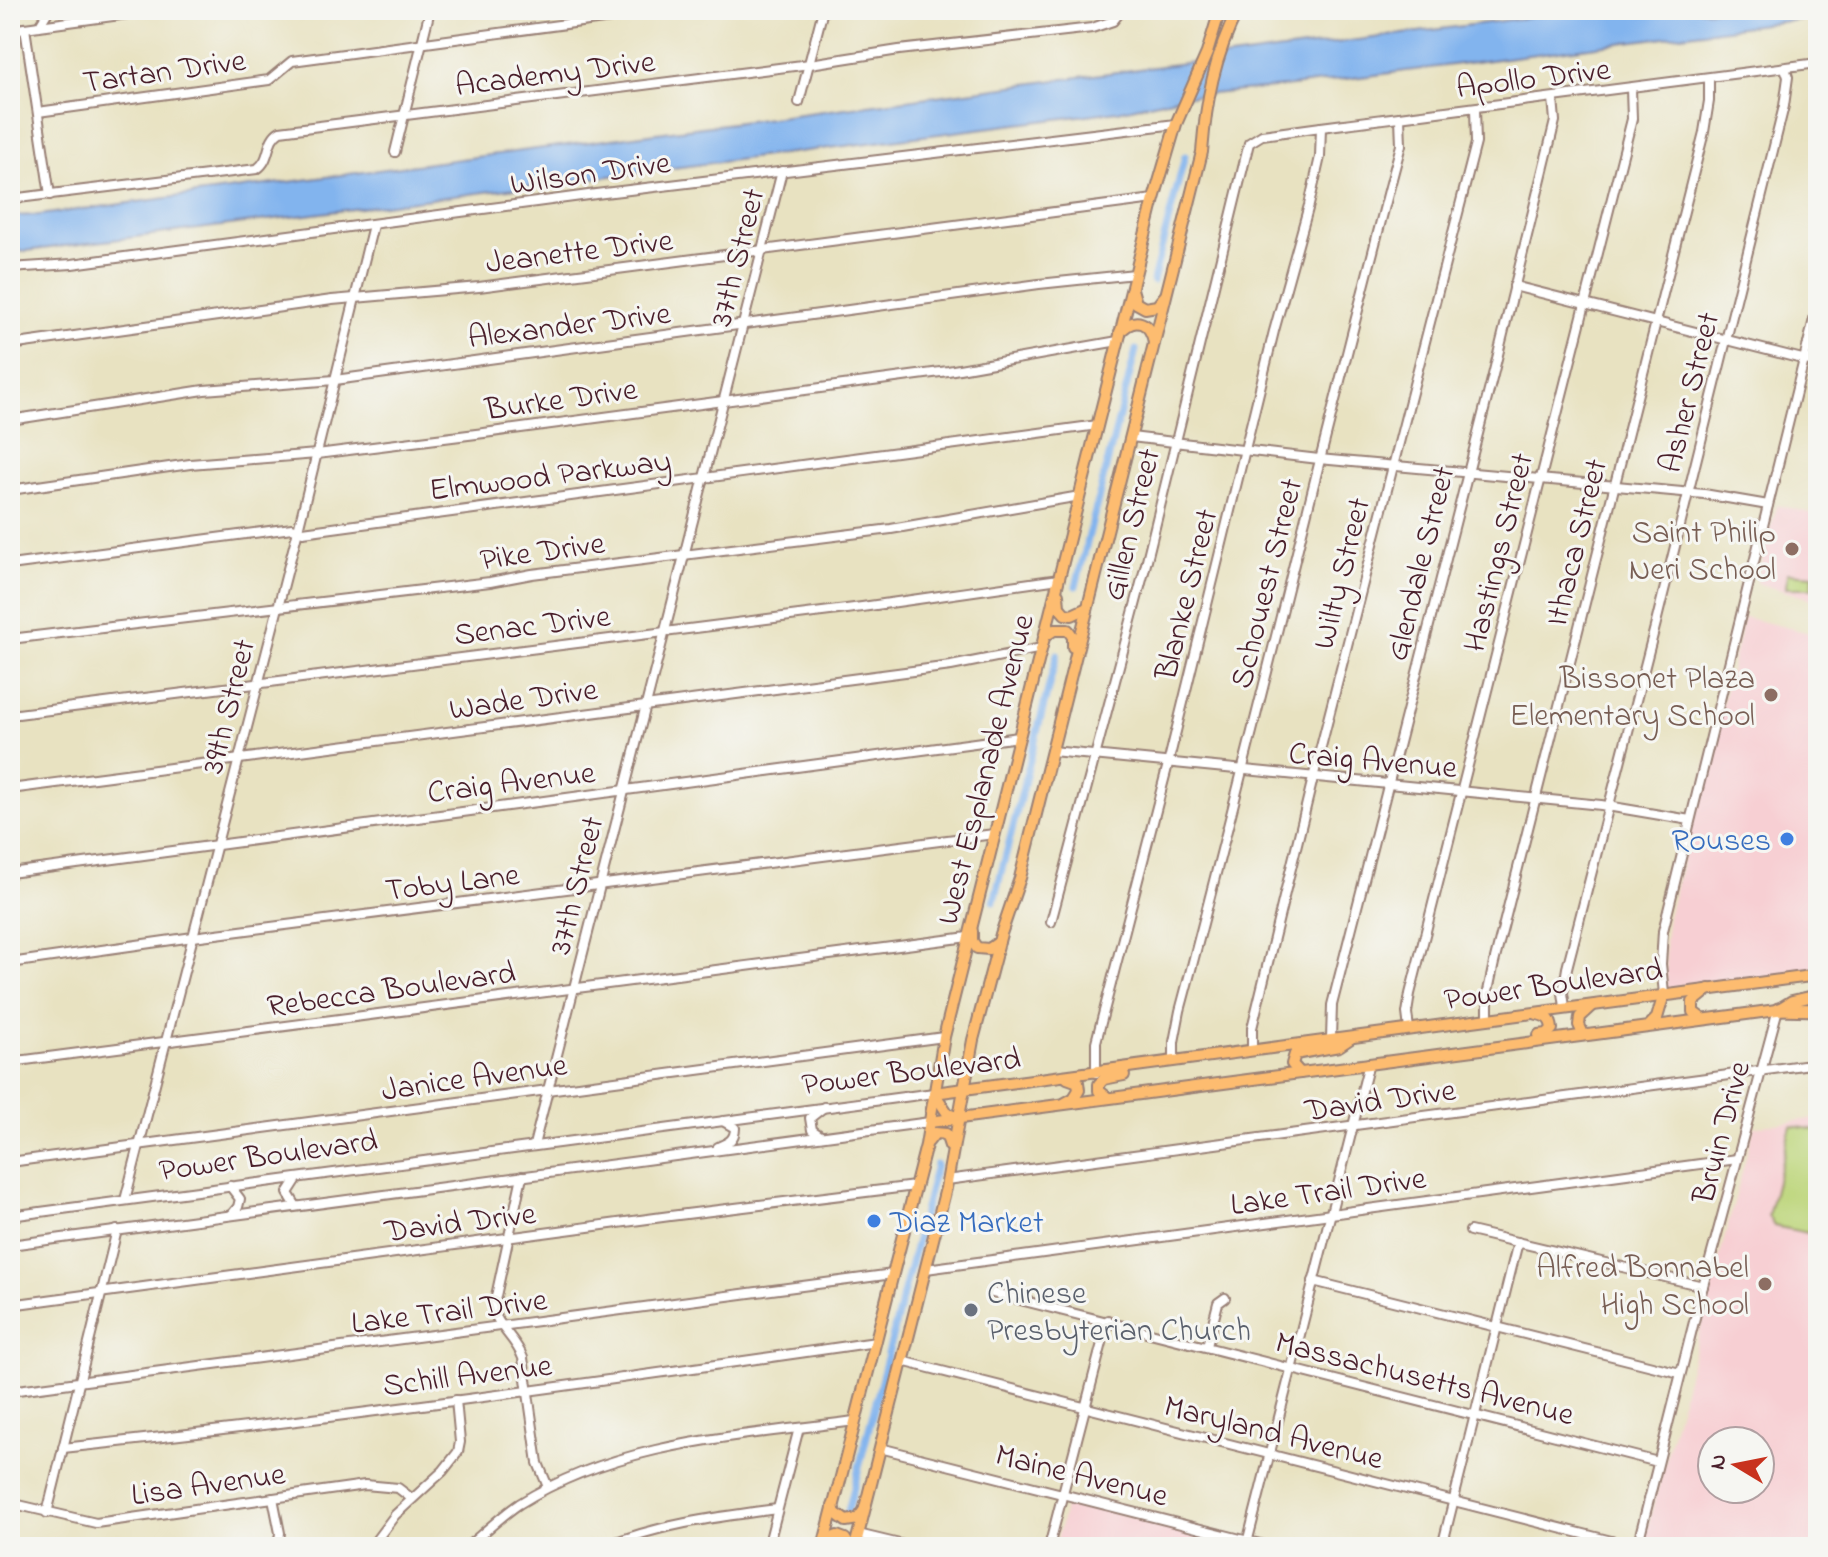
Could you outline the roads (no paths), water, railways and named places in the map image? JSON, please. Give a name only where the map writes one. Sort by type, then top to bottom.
[{"type":"highway","points":[[1778,1009],[1818,1008]]},
{"type":"main road","name":"West Esplanade Avenue","points":[[824,1547],[926,1145],[944,1037],[968,937],[1154,199],[1176,124],[1207,53],[1220,10]]},
{"type":"main road","name":"West Esplanade Avenue","points":[[853,1547],[926,1269],[947,1180],[973,1040],[1020,878],[1168,292],[1202,152],[1206,98],[1220,51],[1238,10]]},
{"type":"main road","points":[[1132,287],[1136,303],[1145,308],[1157,306],[1168,292]]},
{"type":"main road","points":[[1119,337],[1132,322],[1141,321],[1153,333],[1154,345]]},
{"type":"main road","points":[[1058,583],[1059,607],[1065,614],[1072,615],[1087,608]]},
{"type":"main road","points":[[1045,636],[1054,630],[1068,630],[1073,637],[1074,661]]},
{"type":"main road","points":[[972,921],[972,941],[977,948],[989,949],[999,942]]},
{"type":"main road","name":"Power Boulevard","points":[[934,1093],[1818,975]]},
{"type":"main road","points":[[1803,977],[1811,987],[1804,998]]},
{"type":"main road","points":[[1701,1018],[1693,1012],[1693,1002],[1711,988]]},
{"type":"main road","points":[[1650,1025],[1657,1018],[1664,994]]},
{"type":"main road","name":"Power Boulevard","points":[[930,1122],[1778,1009],[1792,1001],[1818,995]]},
{"type":"main road","points":[[1583,1034],[1580,1017],[1597,1003]]},
{"type":"main road","points":[[1527,1042],[1552,1029],[1552,1022],[1546,1016],[1530,1012]]},
{"type":"main road","points":[[1300,1073],[1292,1064],[1295,1054],[1339,1046],[1353,1037]]},
{"type":"main road","points":[[1108,1098],[1099,1091],[1101,1081],[1129,1074],[1139,1066]]},
{"type":"main road","points":[[1063,1077],[1078,1082],[1079,1090],[1074,1098],[1063,1104]]},
{"type":"main road","points":[[934,1093],[948,1114],[958,1118]]},
{"type":"main road","points":[[926,1145],[935,1133],[946,1134],[952,1155]]},
{"type":"main road","points":[[833,1506],[835,1513],[846,1521],[858,1519],[864,1510]]},
{"type":"main road","points":[[824,1547],[837,1536],[853,1547]]},
{"type":"street","points":[[39,26],[49,10]]},
{"type":"street","points":[[10,30],[157,10]]},
{"type":"street","points":[[395,152],[430,10]]},
{"type":"street","name":"Tartan Drive","points":[[38,112],[269,80],[292,61],[670,10]]},
{"type":"street","points":[[799,102],[823,10]]},
{"type":"street","name":"Academy Drive","points":[[10,199],[257,169],[267,159],[272,138],[280,131],[899,50],[1092,28],[1113,21],[1122,10]]},
{"type":"street","points":[[25,28],[50,195]]},
{"type":"street","name":"Apollo Drive","points":[[1254,137],[1818,63]]},
{"type":"street","name":"Asher Street","points":[[1565,1007],[1563,993],[1567,968],[1784,106],[1788,77],[1785,68]]},
{"type":"street","name":"Ithaca Street","points":[[1488,1017],[1488,991],[1494,963],[1704,132],[1709,79]]},
{"type":"street","name":"Hastings Street","points":[[1409,1029],[1407,1013],[1410,994],[1632,119],[1631,88]]},
{"type":"street","name":"Glendale Street","points":[[1331,1039],[1332,1005],[1555,121],[1553,98]]},
{"type":"street","name":"Wilty Street","points":[[1252,1050],[1252,1028],[1313,778],[1476,143],[1475,108]]},
{"type":"street","name":"Schouest Street","points":[[1174,1061],[1180,1011],[1244,772],[1319,459],[1401,145],[1400,117]]},
{"type":"street","name":"Wilson Drive","points":[[10,268],[72,264],[782,171],[1176,124]]},
{"type":"street","name":"Blanke Street","points":[[1096,1073],[1096,1042],[1309,205],[1320,157],[1321,127]]},
{"type":"street","name":"Gillen Street","points":[[1051,922],[1175,443],[1241,173],[1249,143],[1254,137]]},
{"type":"street","name":"37th Street","points":[[534,1145],[782,171]]},
{"type":"street","name":"Jeanette Drive","points":[[10,345],[355,298],[479,287],[1154,199]]},
{"type":"street","name":"39th Street","points":[[125,1200],[218,845],[373,225]]},
{"type":"street","name":"Alexander Drive","points":[[10,420],[204,390],[335,380],[1039,284],[1135,274]]},
{"type":"street","points":[[1514,286],[1818,363]]},
{"type":"street","points":[[1664,994],[1661,964],[1663,931],[1818,303]]},
{"type":"street","name":"Burke Drive","points":[[10,490],[190,464],[317,454],[948,371],[1119,337]]},
{"type":"street","name":"Elmwood Parkway","points":[[10,565],[277,530],[303,532],[1098,425]]},
{"type":"street","points":[[1131,437],[1319,459],[1687,493],[1768,505]]},
{"type":"street","name":"Pike Drive","points":[[10,639],[490,582],[532,574],[891,529],[1080,496]]},
{"type":"street","name":"Senac Drive","points":[[10,715],[1058,583]]},
{"type":"street","name":"Wade Drive","points":[[10,789],[951,666],[1042,648]]},
{"type":"street","name":"Craig Avenue","points":[[10,873],[1019,737]]},
{"type":"street","name":"Craig Avenue","points":[[1052,751],[1535,798],[1690,820]]},
{"type":"street","name":"Toby Lane","points":[[10,963],[994,834]]},
{"type":"street","name":"Rebecca Boulevard","points":[[10,1062],[968,937]]},
{"type":"street","name":"Bruin Drive","points":[[1636,1547],[1778,1009]]},
{"type":"street","name":"Janice Avenue","points":[[10,1162],[944,1037]]},
{"type":"street","points":[[1247,1544],[1369,1063]]},
{"type":"street","name":"David Drive","points":[[947,1180],[1818,1063]]},
{"type":"street","name":"Power Boulevard","points":[[10,1216],[934,1093]]},
{"type":"street","points":[[823,1136],[812,1130],[810,1118],[825,1106]]},
{"type":"street","points":[[706,1152],[727,1144],[733,1138],[735,1128],[721,1120]]},
{"type":"street","name":"Power Boulevard","points":[[10,1245],[930,1122]]},
{"type":"street","name":"Lake Trail Drive","points":[[926,1269],[1737,1159]]},
{"type":"street","points":[[522,1176],[494,1303],[496,1319],[518,1345],[538,1463],[548,1487]]},
{"type":"street","points":[[296,1206],[288,1193],[298,1178]]},
{"type":"street","points":[[230,1186],[240,1199],[238,1207],[231,1214]]},
{"type":"street","name":"David Drive","points":[[10,1305],[915,1186]]},
{"type":"street","points":[[47,1513],[117,1230]]},
{"type":"street","points":[[1470,1231],[1703,1286]]},
{"type":"street","points":[[1442,1547],[1518,1242]]},
{"type":"street","name":"Lake Trail Drive","points":[[10,1391],[893,1274]]},
{"type":"street","points":[[1313,1281],[1680,1373]]},
{"type":"street","name":"Massachusetts Avenue","points":[[993,1293],[1658,1462]]},
{"type":"street","points":[[1207,1346],[1218,1303],[1225,1298]]},
{"type":"street","points":[[1049,1547],[1108,1320]]},
{"type":"street","name":"Schill Avenue","points":[[63,1448],[234,1430],[528,1392],[876,1342]]},
{"type":"street","name":"Maryland Avenue","points":[[902,1361],[1636,1547]]},
{"type":"street","points":[[371,1547],[411,1498],[443,1471],[458,1452],[456,1400]]},
{"type":"street","points":[[467,1547],[516,1505],[548,1487],[624,1457],[702,1442],[855,1421]]},
{"type":"street","points":[[768,1547],[799,1428]]},
{"type":"street","name":"Maine Avenue","points":[[880,1448],[1247,1544],[1272,1547]]},
{"type":"street","name":"Lisa Avenue","points":[[10,1503],[96,1523],[365,1485],[398,1488],[411,1498]]},
{"type":"street","points":[[273,1498],[280,1533],[278,1547]]},
{"type":"street","points":[[603,1547],[651,1530],[706,1518],[777,1509]]},
{"type":"street","points":[[858,1534],[912,1547]]},
{"type":"water","points":[[1584,10],[1818,10],[1818,17],[1284,87],[1180,97],[1118,111],[10,253],[10,216],[39,215]]},
{"type":"waterway","points":[[1153,281],[1185,156]]},
{"type":"waterway","points":[[1076,586],[1136,350]]},
{"type":"waterway","points":[[994,901],[1057,654]]},
{"type":"waterway","points":[[847,1515],[936,1165]]},
{"type":"place","name":"Saint Philip Neri School","points":[[1792,549]]},
{"type":"place","name":"Bissonet Plaza Elementary School","points":[[1771,695]]},
{"type":"place","name":"Rouses","points":[[1787,839]]},
{"type":"place","name":"Diaz Market","points":[[874,1221]]},
{"type":"place","name":"Alfred Bonnabel High School","points":[[1765,1284]]},
{"type":"place","name":"Chinese Presbyterian Church","points":[[971,1310]]}]
